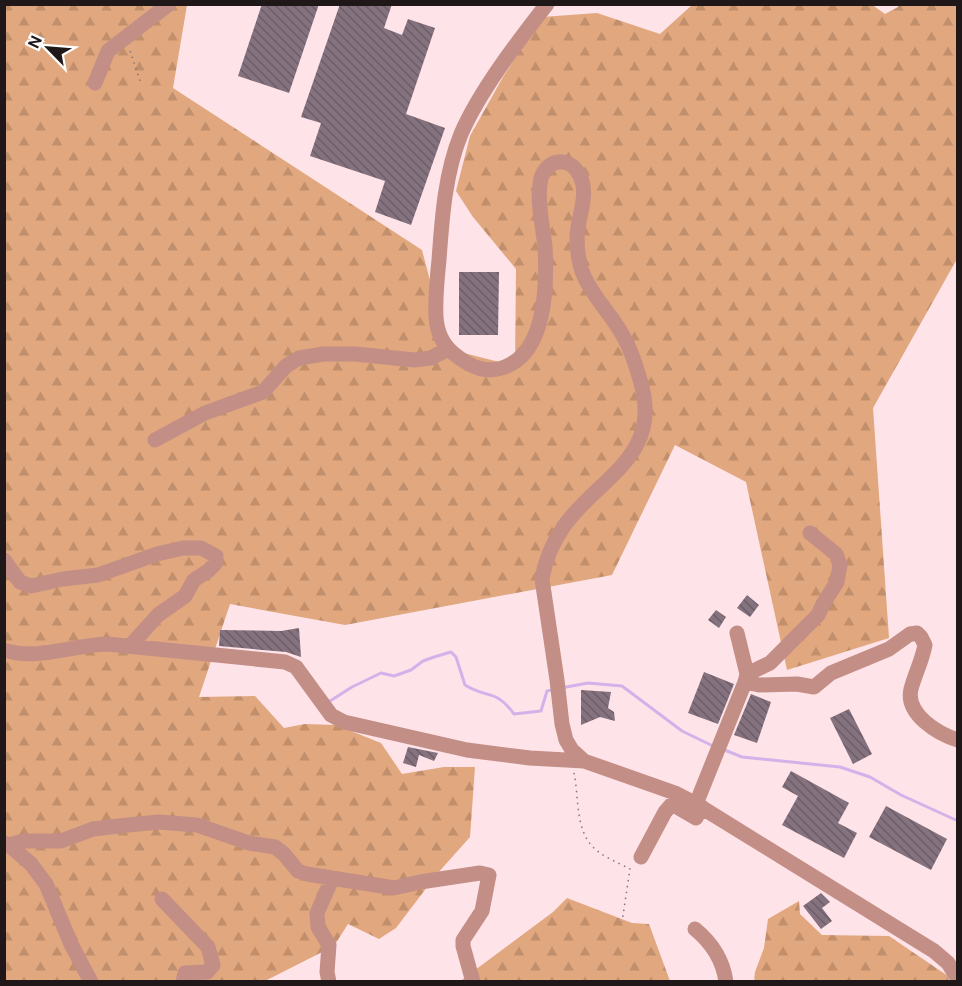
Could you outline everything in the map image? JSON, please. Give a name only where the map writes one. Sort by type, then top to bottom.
[{"type":"street","points":[[94,83],[108,51],[169,4]]},
{"type":"street","points":[[547,4],[480,97],[454,152],[440,239],[436,297],[437,328],[448,349],[470,365],[501,370],[516,361],[526,351],[535,334],[542,311],[545,249],[539,188],[541,176],[545,168],[554,162],[565,163],[578,171],[584,192],[577,236],[580,266],[584,278],[630,349],[642,386],[645,410],[643,428],[637,445],[625,465],[565,525],[555,540],[544,567],[542,579],[562,724],[566,740],[578,761]]},
{"type":"street","points":[[155,440],[205,413],[262,392],[286,366],[299,358],[324,354],[355,354],[414,360],[431,357],[448,349]]},
{"type":"street","points":[[746,678],[770,663],[818,615],[837,582],[840,565],[836,554],[810,533]]},
{"type":"street","points":[[4,560],[20,582],[31,586],[98,575],[157,554],[183,548],[201,548],[216,556],[215,564],[194,580],[185,596],[158,615],[130,646]]},
{"type":"street","points":[[641,858],[665,812],[672,804],[696,818],[746,678],[737,633]]},
{"type":"street","points":[[746,678],[759,685],[797,684],[814,687],[831,673],[889,649],[910,634],[916,633],[925,645],[910,697],[916,711],[934,730],[957,741]]},
{"type":"street","points":[[4,650],[32,654],[87,644],[107,644],[285,663],[296,667],[331,715],[344,722],[467,750],[578,761],[675,793],[934,951],[953,959],[957,979]]},
{"type":"street","points":[[7,844],[23,841],[61,841],[93,829],[159,822],[197,825],[249,843],[275,848],[284,854],[298,871],[332,879],[394,888],[480,873],[489,875],[482,911],[463,940],[473,981]]},
{"type":"street","points":[[7,844],[31,864],[46,884],[71,944],[91,981]]},
{"type":"street","points":[[329,981],[327,972],[329,945],[318,927],[317,913],[332,879]]},
{"type":"street","points":[[162,899],[208,947],[213,965],[207,972],[184,973],[183,981]]},
{"type":"street","points":[[695,929],[710,944],[723,963],[726,981]]},
{"type":"path","points":[[124,38],[132,53],[140,81]]},
{"type":"path","points":[[578,761],[581,825],[586,838],[594,848],[630,869],[622,922]]},
{"type":"green space","points":[[871,4],[885,14],[898,5],[957,5],[957,259],[873,408],[889,638],[787,670],[746,482],[675,445],[612,575],[345,625],[230,604],[199,697],[255,696],[284,728],[305,724],[336,725],[381,743],[402,774],[444,767],[475,767],[470,837],[437,874],[396,928],[379,939],[348,924],[334,946],[265,981],[5,982],[5,5],[187,5],[173,88],[422,250],[448,349],[515,366],[516,269],[473,217],[456,191],[470,136],[503,77],[542,17],[597,13],[660,34],[692,5]]},
{"type":"green space","points":[[567,898],[632,923],[649,924],[670,981],[459,982],[553,912]]},
{"type":"green space","points":[[799,901],[800,914],[822,935],[889,936],[948,976],[949,981],[754,982],[755,972],[764,948],[768,919]]},
{"type":"building","points":[[262,4],[319,4],[289,93],[238,76]]},
{"type":"building","points":[[340,4],[392,4],[384,28],[402,35],[408,19],[435,28],[406,114],[445,128],[411,225],[375,212],[385,181],[310,156],[321,123],[301,117]]},
{"type":"building","points":[[459,272],[499,272],[498,335],[459,335]]},
{"type":"building","points":[[747,595],[759,605],[750,617],[737,608]]},
{"type":"building","points":[[716,610],[726,617],[719,628],[708,620]]},
{"type":"building","points":[[299,628],[301,657],[286,652],[219,646],[220,630],[281,631]]},
{"type":"building","points":[[704,672],[734,684],[718,724],[688,713]]},
{"type":"building","points":[[581,690],[611,692],[608,708],[614,712],[615,721],[600,717],[581,725]]},
{"type":"building","points":[[751,694],[771,702],[757,743],[734,735]]},
{"type":"building","points":[[849,709],[872,754],[853,764],[830,718]]},
{"type":"building","points":[[408,747],[438,753],[434,761],[419,755],[416,767],[403,763]]},
{"type":"building","points":[[791,771],[849,803],[838,823],[857,833],[844,858],[782,825],[798,796],[782,787]]},
{"type":"building","points":[[886,806],[947,839],[931,870],[869,837]]},
{"type":"building","points":[[821,893],[830,902],[822,908],[832,921],[821,929],[803,906]]},
{"type":"waterway","points":[[330,701],[381,673],[394,676],[411,670],[423,661],[451,652],[456,657],[465,685],[496,697],[514,714],[541,711],[547,691],[552,690]]},
{"type":"waterway","points":[[561,688],[588,683],[622,686],[682,731],[713,746]]},
{"type":"waterway","points":[[722,749],[742,757],[840,767],[870,777],[901,795],[958,821]]}]
